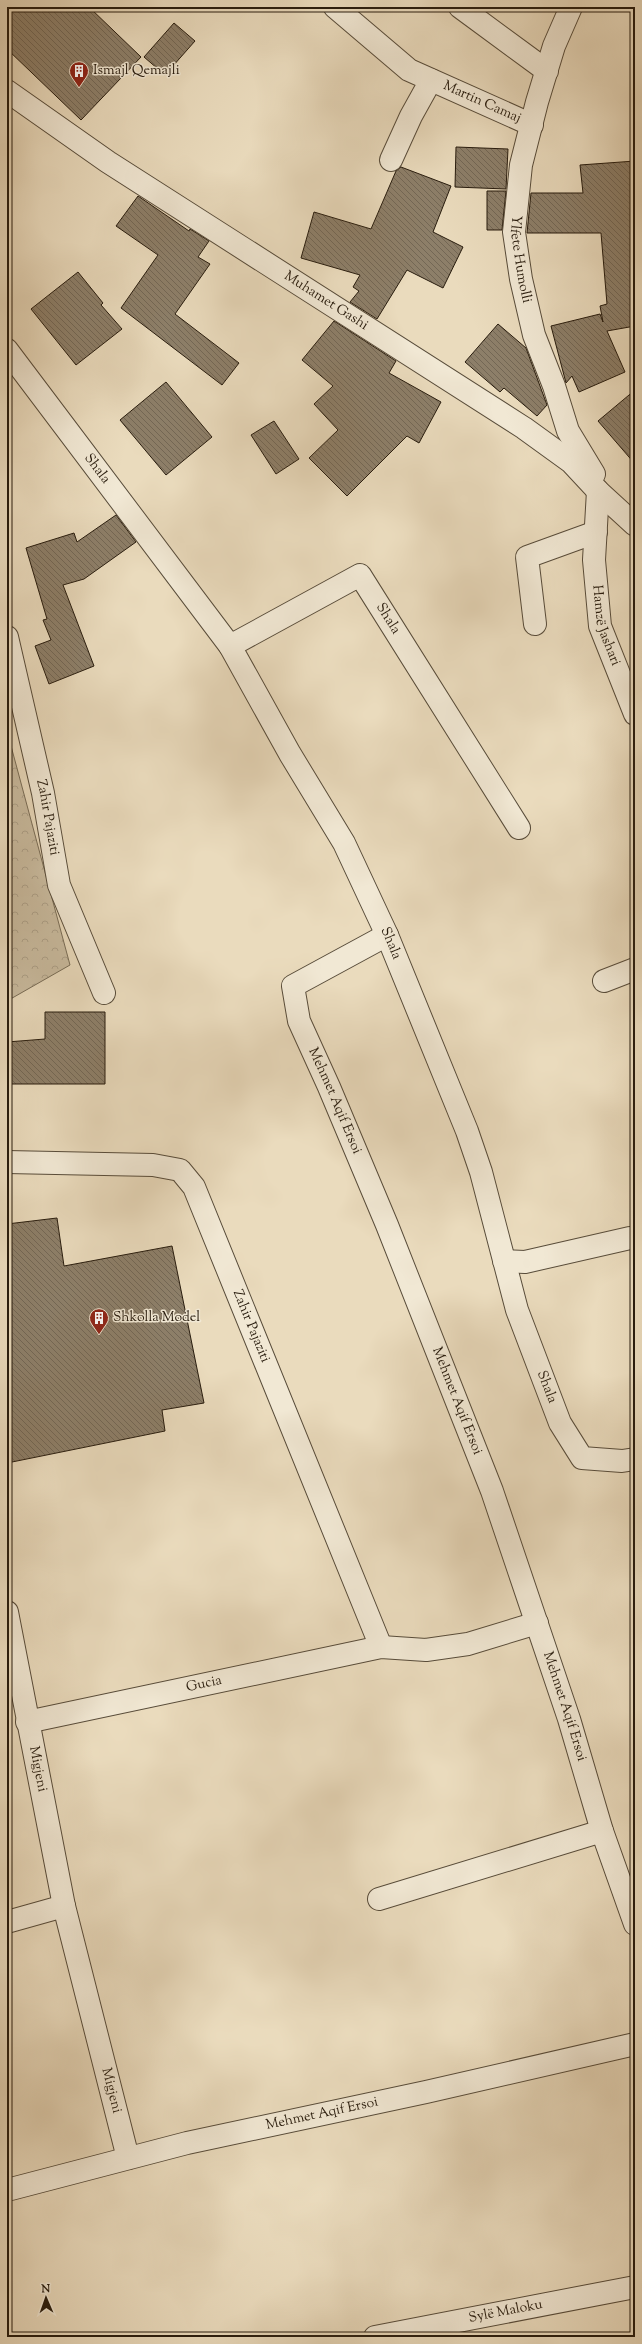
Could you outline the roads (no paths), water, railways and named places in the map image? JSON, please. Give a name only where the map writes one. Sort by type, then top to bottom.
[{"type":"street","name":"Martin Camaj","points":[[335,7],[409,70],[532,125]]},
{"type":"street","points":[[460,7],[547,71]]},
{"type":"street","name":"Ylfete Humolli","points":[[571,7],[554,46],[521,165],[514,232],[520,279],[534,335],[554,386],[568,431],[604,496]]},
{"type":"street","name":"Martin Camaj","points":[[391,160],[411,116],[431,80]]},
{"type":"street","name":"Muhamet Gashi","points":[[7,91],[108,162],[524,428],[571,462],[635,525]]},
{"type":"street","name":"Shala","points":[[7,350],[230,646],[290,754],[344,843],[387,935],[467,1131],[481,1172],[517,1310],[560,1423],[582,1458],[622,1461],[635,1459]]},
{"type":"street","name":"Hamzë Jashari","points":[[604,496],[596,532],[594,560],[600,626],[635,714]]},
{"type":"street","points":[[536,624],[527,557],[596,532]]},
{"type":"street","name":"Shala","points":[[230,646],[360,575],[519,828]]},
{"type":"street","name":"Zahir Pajaziti","points":[[7,637],[43,793],[59,885],[104,993]]},
{"type":"street","name":"Mehmet Aqif Ersoi","points":[[387,935],[293,986],[299,1021],[329,1086],[387,1225],[492,1491],[570,1719],[602,1831],[635,1924]]},
{"type":"street","points":[[604,981],[635,969]]},
{"type":"street","name":"Zahir Pajaziti","points":[[7,1162],[153,1166],[180,1170],[194,1187],[381,1647]]},
{"type":"street","points":[[504,1261],[525,1262],[630,1238]]},
{"type":"street","name":"Migjeni","points":[[7,1612],[27,1722],[64,1906],[128,2158]]},
{"type":"street","name":"Gucia","points":[[27,1722],[381,1647],[426,1650],[468,1644],[537,1623]]},
{"type":"street","points":[[379,1899],[602,1831]]},
{"type":"street","points":[[7,1922],[64,1906]]},
{"type":"street","name":"Mehmet Aqif Ersoi","points":[[11,2189],[187,2142],[426,2092],[635,2044]]},
{"type":"street","name":"Sylë Maloku","points":[[376,2337],[635,2287]]},
{"type":"place","name":"Ismajl Qemajli","points":[[79,88]]},
{"type":"place","name":"Shkolla Model","points":[[99,1335]]}]
